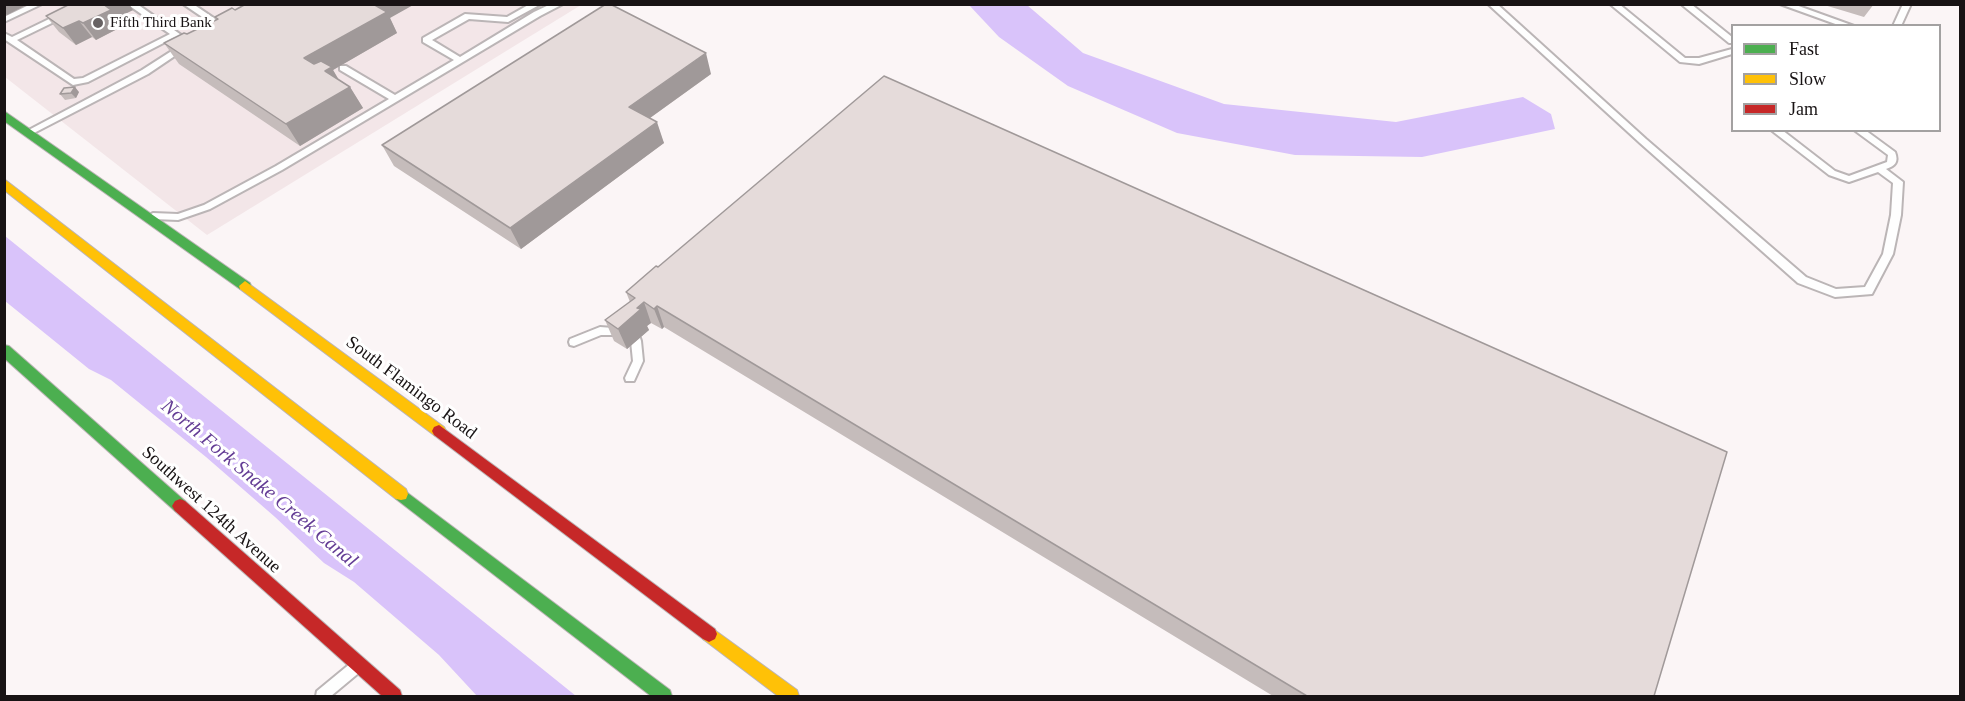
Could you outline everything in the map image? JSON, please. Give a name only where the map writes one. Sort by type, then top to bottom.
[{"type":"main road","name":"South Flamingo Road","points":[[4,114],[273,306],[791,696]]},
{"type":"main road","points":[[4,183],[664,696]]},
{"type":"main road","name":"Southwest 124th Avenue","points":[[4,350],[394,696]]},
{"type":"lane","points":[[4,20],[38,4]]},
{"type":"lane","points":[[8,37],[87,4]]},
{"type":"lane","points":[[29,132],[145,72],[190,44],[131,4]]},
{"type":"lane","points":[[187,4],[219,29],[232,22]]},
{"type":"lane","points":[[460,60],[426,40],[468,16],[508,20],[537,4]]},
{"type":"lane","points":[[147,216],[178,218],[195,213],[234,193],[537,14],[559,4]]},
{"type":"lane","points":[[1492,4],[1643,141],[1802,280],[1835,293],[1868,291],[1888,254],[1896,215],[1898,182],[1879,169]]},
{"type":"lane","points":[[1614,4],[1683,60],[1699,61],[1731,52]]},
{"type":"lane","points":[[1685,4],[1731,40]]},
{"type":"lane","points":[[1784,4],[1844,24]]},
{"type":"lane","points":[[1898,24],[1907,4]]},
{"type":"lane","points":[[8,37],[73,82],[85,80],[175,34]]},
{"type":"lane","points":[[343,68],[395,99]]},
{"type":"lane","points":[[1778,132],[1832,173],[1849,179],[1892,165],[1892,154],[1861,132]]},
{"type":"lane","points":[[574,342],[600,331],[624,332]]},
{"type":"lane","points":[[630,378],[638,362],[636,341]]},
{"type":"lane","points":[[322,696],[358,665]]},
{"type":"lane","points":[[371,696],[382,686]]},
{"type":"shaded area","points":[[4,5],[581,5],[207,235],[5,77]]},
{"type":"water","points":[[969,5],[1027,5],[1083,53],[1224,104],[1396,122],[1523,97],[1551,114],[1555,129],[1422,157],[1295,155],[1177,133],[1068,86],[999,37]]},
{"type":"water","name":"North Fork Snake Creek Canal","points":[[5,236],[576,696],[477,696],[439,655],[354,582],[324,563],[206,457],[111,380],[89,369],[5,301]]},
{"type":"building","points":[[70,4],[103,4],[111,10],[83,23],[79,21],[63,28],[46,16]]},
{"type":"building","points":[[246,4],[373,4],[387,12],[304,58],[314,64],[321,61],[332,67],[325,71],[350,87],[286,124],[164,43],[218,19],[215,17],[232,8],[235,10]]},
{"type":"building","points":[[606,4],[706,53],[629,107],[657,122],[510,228],[382,145]]},
{"type":"building","points":[[884,76],[1727,452],[1654,696],[1307,696],[657,306],[654,309],[644,302],[637,308],[641,309],[618,329],[605,320],[635,298],[626,292]]},
{"type":"building","points":[[75,87],[71,93],[60,94],[64,88]]},
{"type":"traffic: fast","points":[[4,115],[245,286]]},
{"type":"traffic: fast","points":[[4,350],[180,506]]},
{"type":"traffic: fast","points":[[401,494],[664,696]]},
{"type":"traffic: slow","points":[[4,183],[401,494]]},
{"type":"traffic: slow","points":[[245,286],[439,431]]},
{"type":"traffic: slow","points":[[709,634],[791,696]]},
{"type":"traffic: jam","points":[[439,431],[709,634]]},
{"type":"traffic: jam","points":[[180,506],[394,696]]},
{"type":"place","name":"Fifth Third Bank","points":[[98,23]]}]
